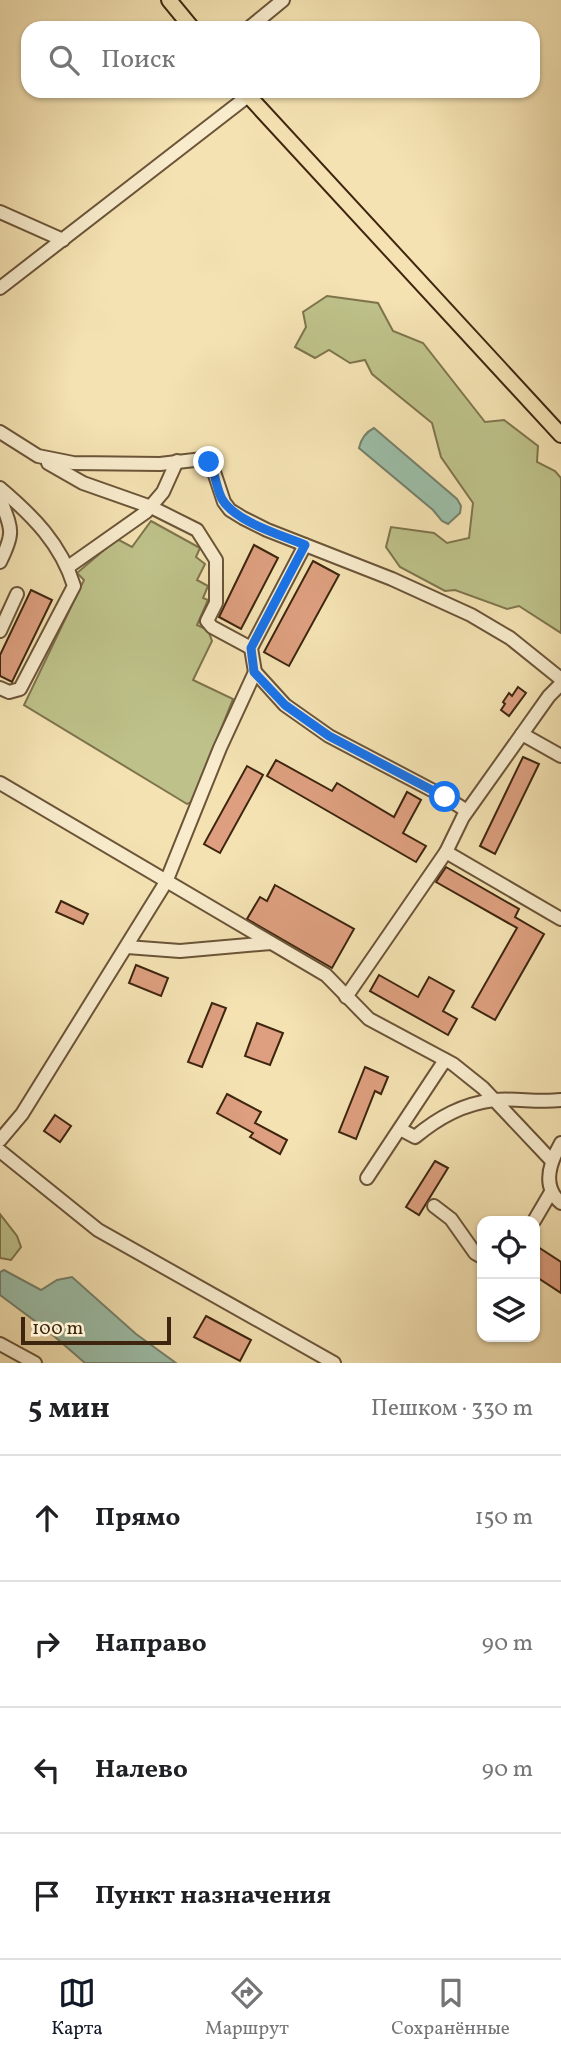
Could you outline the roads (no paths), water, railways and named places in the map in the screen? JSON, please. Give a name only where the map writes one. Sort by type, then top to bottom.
[{"type":"main road","points":[[169,0],[186,21]]},
{"type":"main road","points":[[250,98],[561,435]]},
{"type":"street","points":[[258,21],[283,0]]},
{"type":"street","points":[[0,288],[241,98]]},
{"type":"street","points":[[0,212],[63,240]]},
{"type":"street","points":[[0,432],[83,483],[151,507],[197,530],[216,560],[216,603],[207,621],[212,627],[251,648]]},
{"type":"street","points":[[38,456],[72,463],[160,464],[203,459],[209,462],[219,491],[230,510],[267,530],[392,579],[471,615],[510,638],[561,679]]},
{"type":"street","points":[[68,567],[151,507],[163,492],[177,461]]},
{"type":"street","points":[[0,488],[47,532],[68,567],[74,586],[20,689],[9,692],[0,688]]},
{"type":"street","points":[[0,498],[11,526],[12,539],[0,562]]},
{"type":"street","points":[[0,1140],[22,1114],[166,882],[254,672],[251,648],[305,545]]},
{"type":"street","points":[[0,631],[17,594]]},
{"type":"street","points":[[254,672],[285,705],[329,736],[467,811]]},
{"type":"street","points":[[346,997],[446,852],[467,811],[549,696],[561,684]]},
{"type":"street","points":[[522,734],[561,756]]},
{"type":"street","points":[[0,783],[326,975],[369,1019],[445,1060],[483,1088],[551,1160]]},
{"type":"street","points":[[446,852],[561,919]]},
{"type":"street","points":[[127,947],[180,951],[271,943]]},
{"type":"street","points":[[367,1178],[445,1060]]},
{"type":"street","points":[[400,1129],[415,1137],[431,1123],[454,1110],[495,1100],[561,1100]]},
{"type":"street","points":[[561,1143],[551,1160],[548,1179],[551,1192],[561,1203]]},
{"type":"street","points":[[0,1151],[98,1230],[334,1363]]},
{"type":"street","points":[[537,1216],[551,1192]]},
{"type":"street","points":[[434,1206],[450,1219],[477,1254]]},
{"type":"street","points":[[0,1344],[35,1363]]}]
